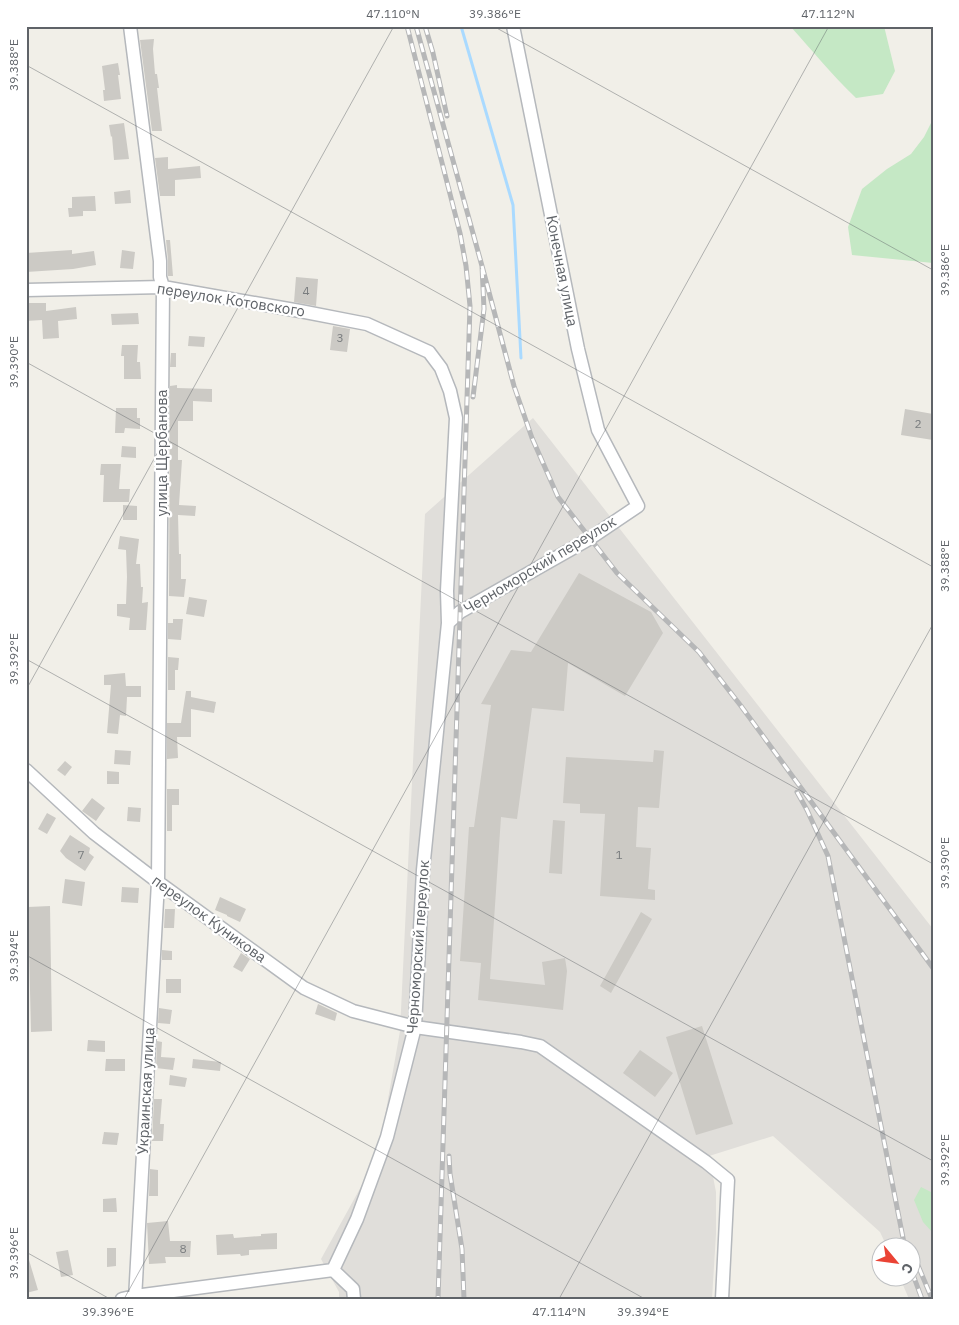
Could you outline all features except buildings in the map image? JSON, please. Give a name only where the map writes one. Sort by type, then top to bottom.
[{"type":"street","name":"улица Щербанова","points":[[130,26],[160,261],[160,277],[163,287],[158,882]]},
{"type":"street","name":"Конечная улица","points":[[514,26],[578,350],[598,430],[638,506]]},
{"type":"street","name":"переулок Котовского","points":[[26,290],[163,287],[367,324],[429,352],[441,368],[450,391],[456,418],[447,591],[448,623]]},
{"type":"street","name":"Черноморский переулок","points":[[333,1270],[356,1219],[387,1137],[415,1027],[423,870],[448,623],[460,612],[589,539],[638,506]]},
{"type":"street","name":"переулок Куникова","points":[[26,770],[94,832],[158,882],[304,988],[353,1011],[415,1027],[540,1046],[706,1162],[728,1180],[722,1299]]},
{"type":"street","name":"Украинская улица","points":[[135,1297],[158,882]]},
{"type":"street","points":[[122,1299],[333,1270],[353,1289],[354,1299]]},
{"type":"shaded area","points":[[533,418],[933,929],[933,1299],[909,1299],[904,1288],[922,1288],[922,1238],[883,1238],[880,1232],[773,1136],[709,1156],[716,1192],[716,1234],[712,1299],[339,1299],[339,1292],[321,1259],[378,1156],[400,1031],[425,514]]},
{"type":"green space","points":[[790,26],[884,26],[895,71],[883,94],[856,98]]},
{"type":"green space","points":[[933,119],[933,263],[852,255],[848,227],[862,189],[887,169],[911,154],[924,137]]},
{"type":"green space","points":[[921,1187],[933,1193],[933,1233],[923,1222],[914,1200]]},
{"type":"waterway","points":[[461,26],[513,205],[521,358]]},
{"type":"railway","points":[[407,26],[460,233],[470,306],[438,1299]]},
{"type":"railway","points":[[416,26],[482,266],[484,309],[473,397]]},
{"type":"railway","points":[[425,26],[447,116]]},
{"type":"railway","points":[[482,266],[514,386],[532,438],[558,497],[617,573],[699,652],[741,706],[933,968]]},
{"type":"railway","points":[[797,792],[828,856],[903,1238]]},
{"type":"railway","points":[[449,1156],[450,1174],[462,1249],[464,1299]]},
{"type":"railway","points":[[922,1275],[932,1299]]},
{"type":"railway","points":[[918,1288],[922,1299]]}]
